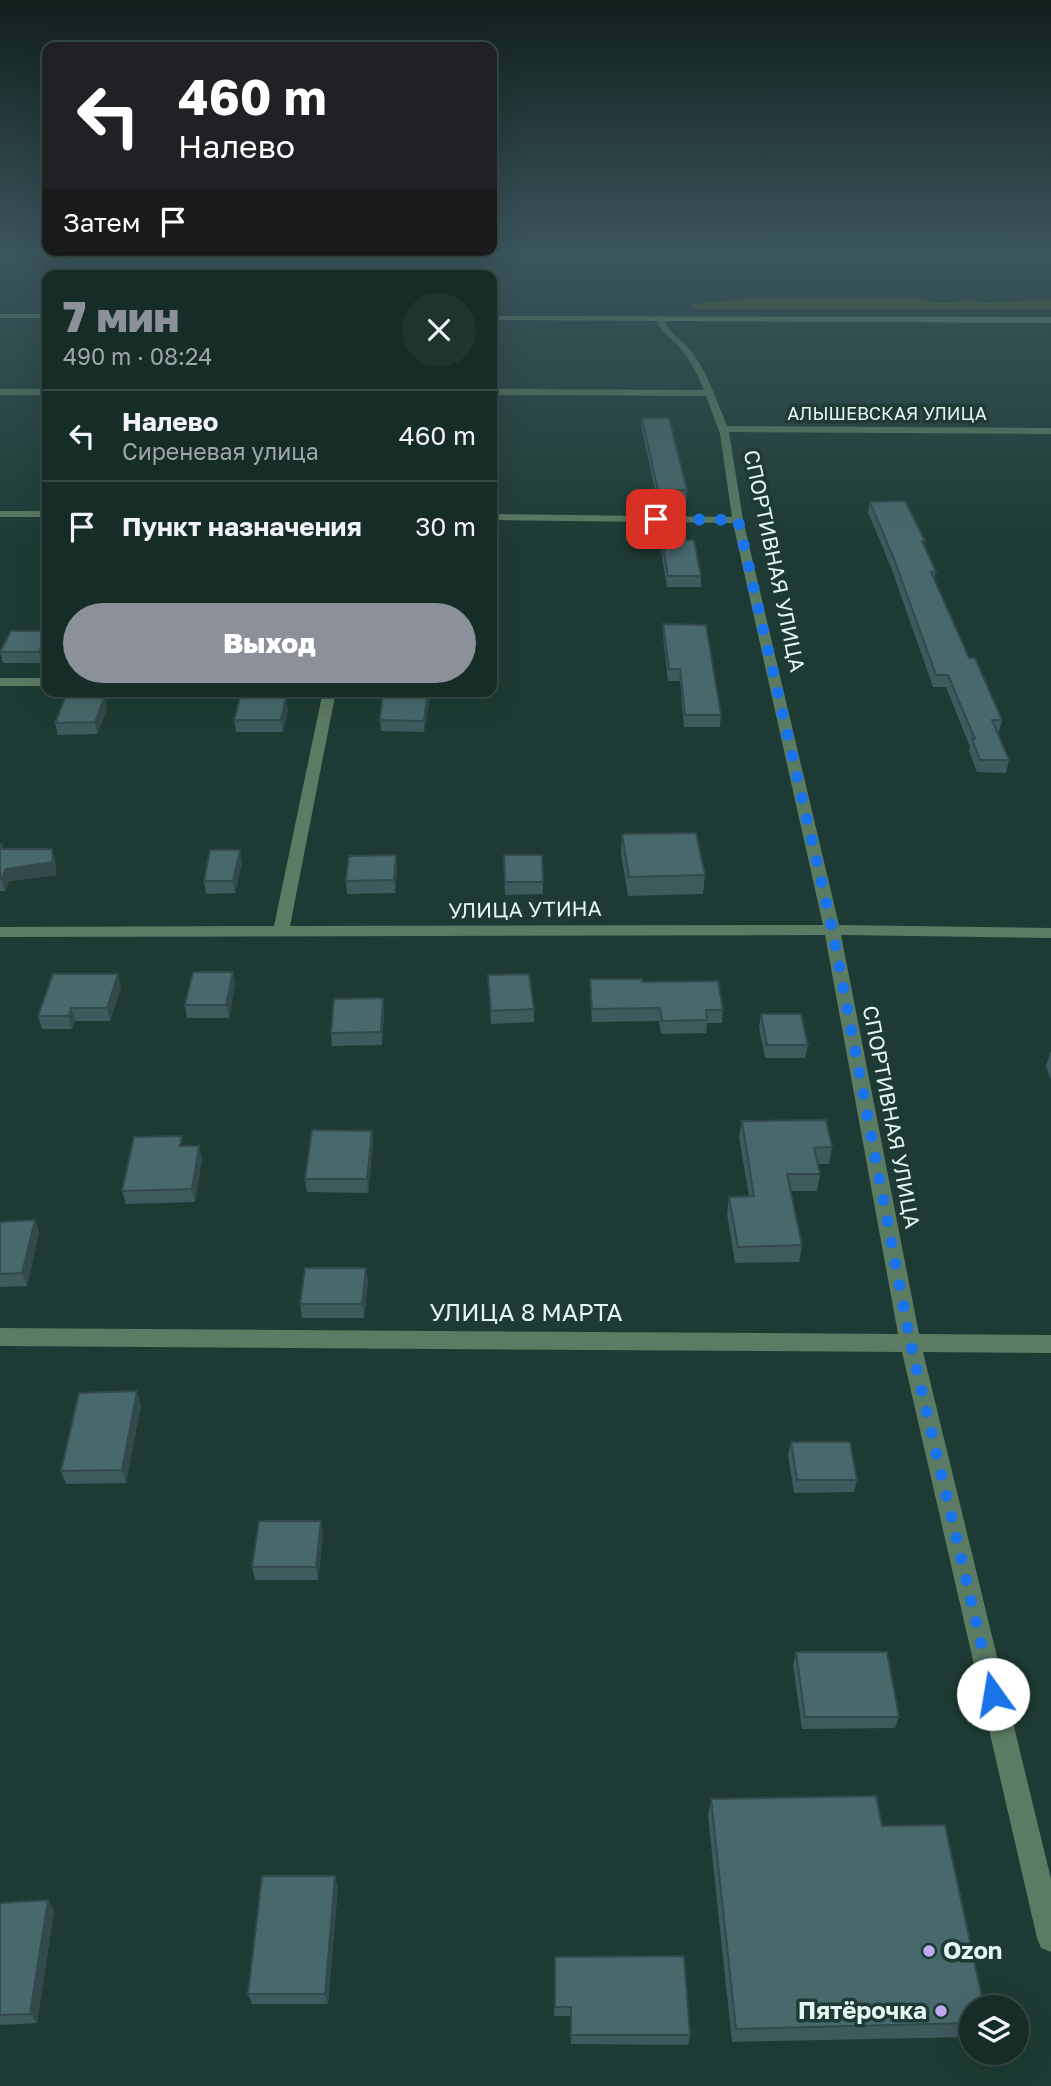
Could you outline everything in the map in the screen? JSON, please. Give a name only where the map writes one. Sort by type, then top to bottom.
[{"type":"street","name":"СПОРТИВНАЯ УЛИЦА","points":[[687,351],[700,369],[723,429],[738,520],[832,928],[910,1341],[1051,1938]]},
{"type":"street","points":[[0,391],[42,392]]},
{"type":"street","points":[[497,392],[711,393]]},
{"type":"street","name":"АЛЫШЕВСКАЯ УЛИЦА","points":[[723,429],[1051,431]]},
{"type":"street","points":[[0,514],[42,514]]},
{"type":"street","points":[[497,517],[738,520]]},
{"type":"street","points":[[0,682],[42,682]]},
{"type":"street","points":[[281,933],[329,697]]},
{"type":"street","name":"УЛИЦА УТИНА","points":[[0,932],[281,933],[832,928],[1051,933]]},
{"type":"street","name":"УЛИЦА 8 МАРТА","points":[[0,1337],[1051,1344]]},
{"type":"building","points":[[642,418],[669,418],[687,490],[658,490]]},
{"type":"building","points":[[905,501],[925,541],[922,541],[936,572],[931,572],[969,658],[975,658],[1002,720],[992,720],[1009,760],[980,760],[972,739],[975,739],[948,675],[936,675],[894,559],[870,502]]},
{"type":"building","points":[[662,540],[694,540],[701,576],[668,576]]},
{"type":"building","points":[[663,624],[706,625],[721,715],[685,715],[680,669],[669,669]]},
{"type":"building","points":[[11,631],[42,631],[39,652],[0,652]]},
{"type":"building","points":[[66,697],[105,697],[95,722],[55,723]]},
{"type":"building","points":[[382,697],[427,697],[424,721],[380,720]]},
{"type":"building","points":[[240,698],[286,698],[281,720],[234,720]]},
{"type":"building","points":[[696,833],[705,875],[629,877],[622,834]]},
{"type":"building","points":[[0,849],[52,849],[53,862],[6,869],[0,879]]},
{"type":"building","points":[[210,850],[240,850],[233,881],[204,881]]},
{"type":"building","points":[[396,855],[394,880],[346,881],[349,856]]},
{"type":"building","points":[[504,855],[542,855],[543,882],[505,882]]},
{"type":"building","points":[[193,972],[233,972],[226,1005],[185,1005]]},
{"type":"building","points":[[53,974],[118,974],[107,1008],[71,1008],[69,1016],[38,1016]]},
{"type":"building","points":[[529,974],[534,1009],[491,1011],[488,975]]},
{"type":"building","points":[[590,979],[642,979],[642,982],[718,981],[723,1010],[706,1010],[707,1020],[662,1021],[660,1008],[592,1009]]},
{"type":"building","points":[[383,998],[381,1032],[331,1033],[334,999]]},
{"type":"building","points":[[761,1014],[801,1014],[808,1045],[767,1045]]},
{"type":"building","points":[[826,1120],[832,1147],[814,1148],[820,1174],[787,1174],[802,1245],[738,1247],[729,1197],[754,1196],[742,1121]]},
{"type":"building","points":[[312,1130],[372,1131],[367,1179],[305,1179]]},
{"type":"building","points":[[182,1136],[180,1146],[199,1146],[192,1189],[122,1191],[134,1137]]},
{"type":"building","points":[[35,1220],[22,1273],[0,1274],[0,1222]]},
{"type":"building","points":[[305,1268],[366,1268],[362,1304],[300,1304]]},
{"type":"building","points":[[137,1391],[122,1470],[61,1471],[79,1393]]},
{"type":"building","points":[[791,1442],[850,1442],[857,1480],[797,1480]]},
{"type":"building","points":[[259,1521],[321,1521],[316,1567],[252,1567]]},
{"type":"building","points":[[796,1652],[887,1652],[899,1717],[805,1717]]},
{"type":"building","points":[[876,1796],[882,1826],[945,1825],[981,1995],[959,1995],[959,2023],[736,2029],[711,1799]]},
{"type":"building","points":[[262,1876],[335,1876],[325,1994],[248,1994]]},
{"type":"building","points":[[48,1900],[30,2014],[0,2015],[0,1903]]},
{"type":"building","points":[[684,1956],[690,2035],[571,2035],[571,2007],[555,2007],[555,1957]]},
{"type":"place","name":"Ozon","points":[[929,1951]]},
{"type":"place","name":"Пятёрочка","points":[[941,2011]]},
{"type":"route","points":[[656,519],[738,520],[832,928],[910,1341],[993,1694]]}]
